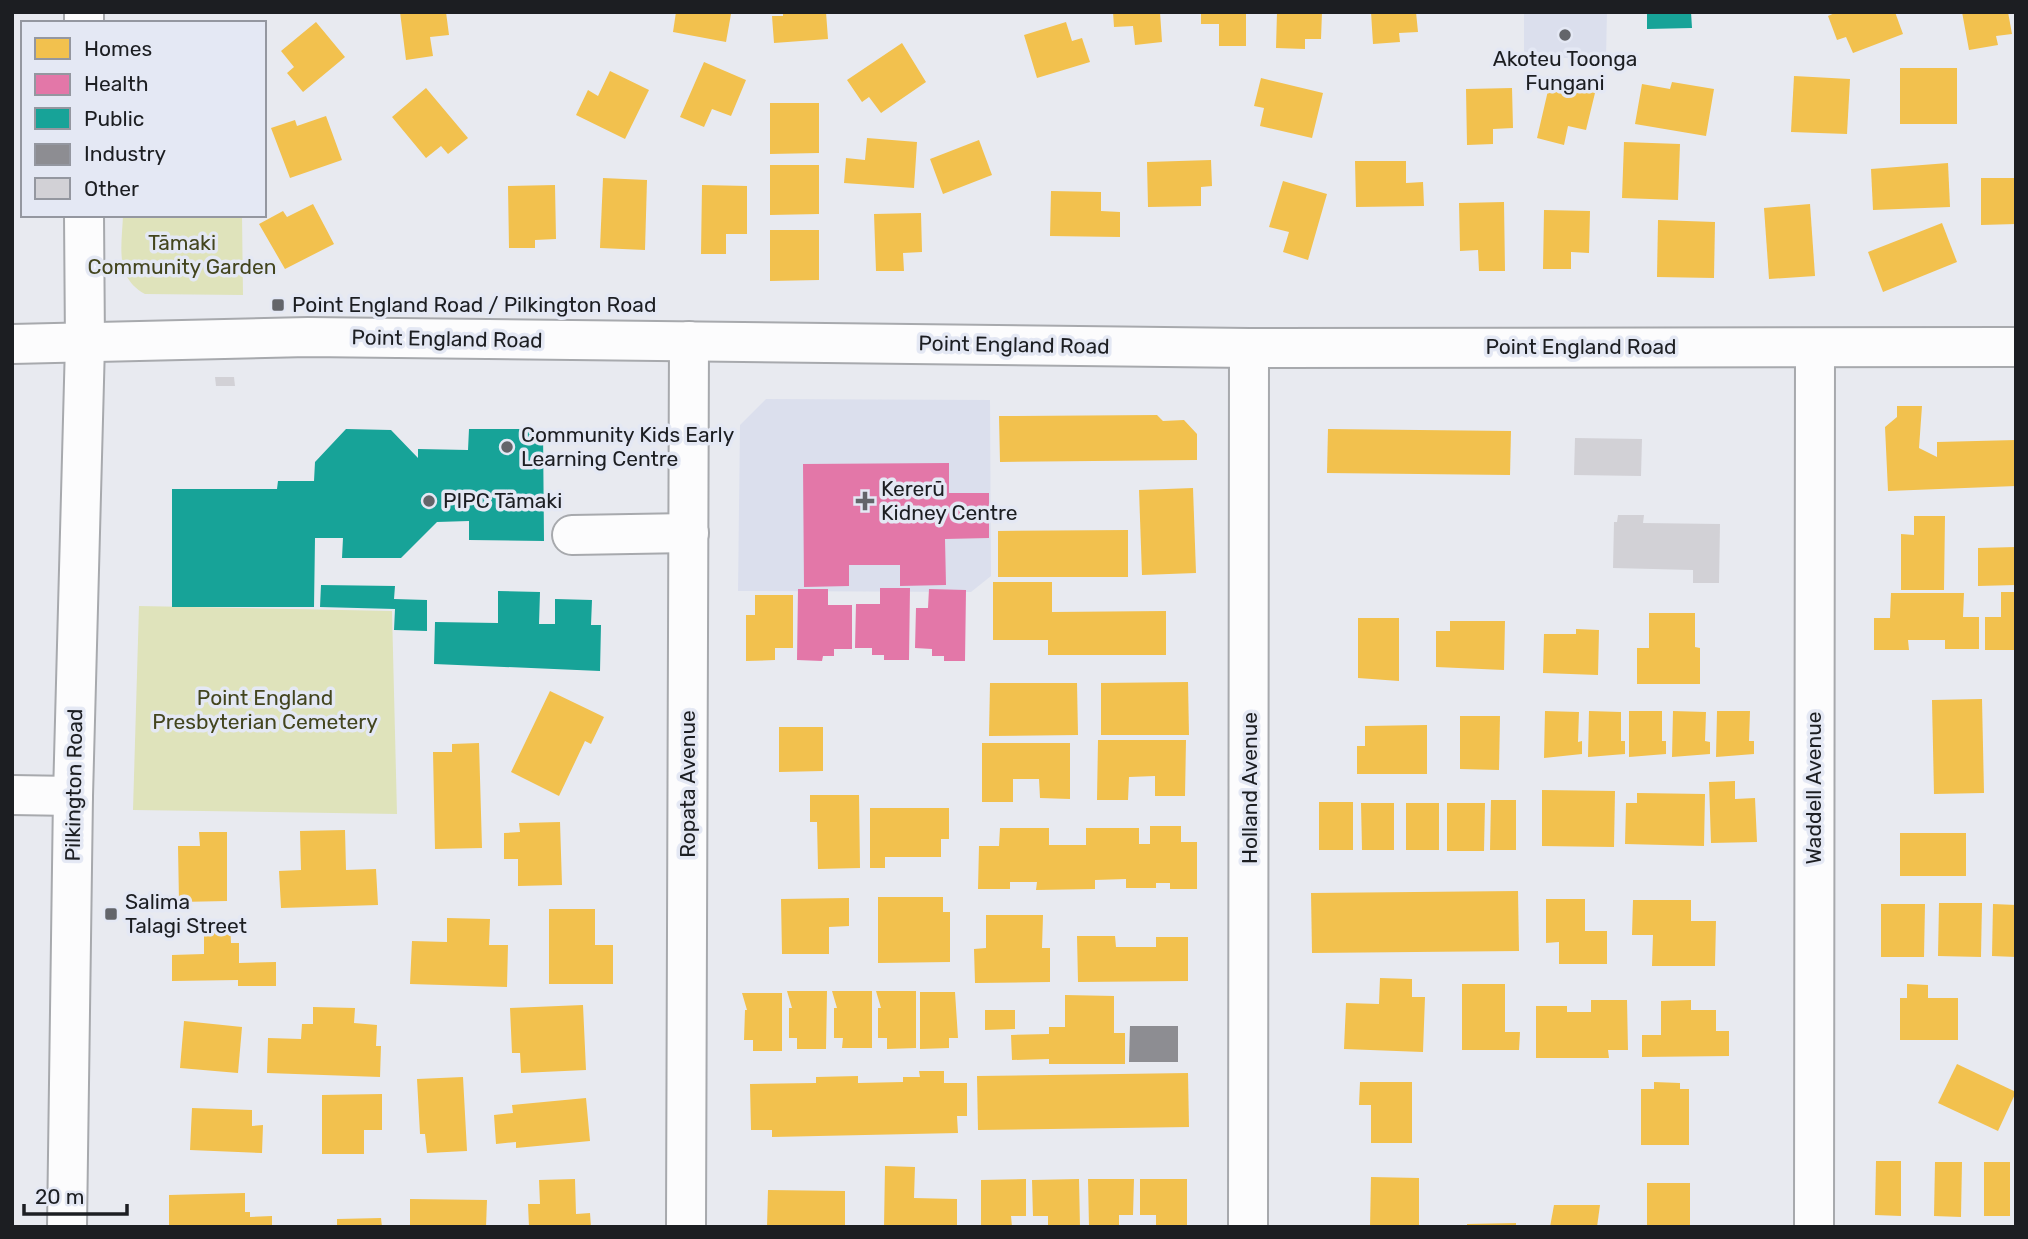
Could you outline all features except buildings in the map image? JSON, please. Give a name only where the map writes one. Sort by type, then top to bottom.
[{"type":"street","name":"Pilkington Road","points":[[67,1227],[73,796],[85,344],[84,217]]},
{"type":"street","name":"Point England Road","points":[[12,344],[308,337],[1249,348],[2016,347]]},
{"type":"street","name":"Ropata Avenue","points":[[686,1227],[689,341]]},
{"type":"street","name":"Holland Avenue","points":[[1248,1227],[1249,348]]},
{"type":"street","name":"Waddell Avenue","points":[[1814,1227],[1815,348]]},
{"type":"street","points":[[572,535],[690,533]]},
{"type":"street","points":[[12,795],[73,796]]},
{"type":"shaded area","name":"Akoteu Toonga Fungani","points":[[1524,12],[1607,12],[1606,58],[1524,58]]},
{"type":"shaded area","name":"Kererū Kidney Centre","points":[[766,399],[990,400],[991,576],[971,592],[738,591],[740,425]]},
{"type":"green space","name":"Tāmaki Community Garden","points":[[123,217],[242,217],[243,295],[145,294],[128,279],[121,249]]},
{"type":"green space","name":"Point England Presbyterian Cemetery","points":[[139,606],[392,611],[397,814],[133,810]]},
{"type":"place","name":"Akoteu Toonga Fungani","points":[[1565,35]]},
{"type":"place","name":"Point England Road / Pilkington Road","points":[[278,305]]},
{"type":"place","name":"Community Kids Early Learning Centre","points":[[507,447]]},
{"type":"place","name":"PIPC Tāmaki","points":[[429,501]]},
{"type":"place","name":"Kererū Kidney Centre","points":[[865,501]]},
{"type":"place","name":"Salima Talagi Street","points":[[111,914]]}]
